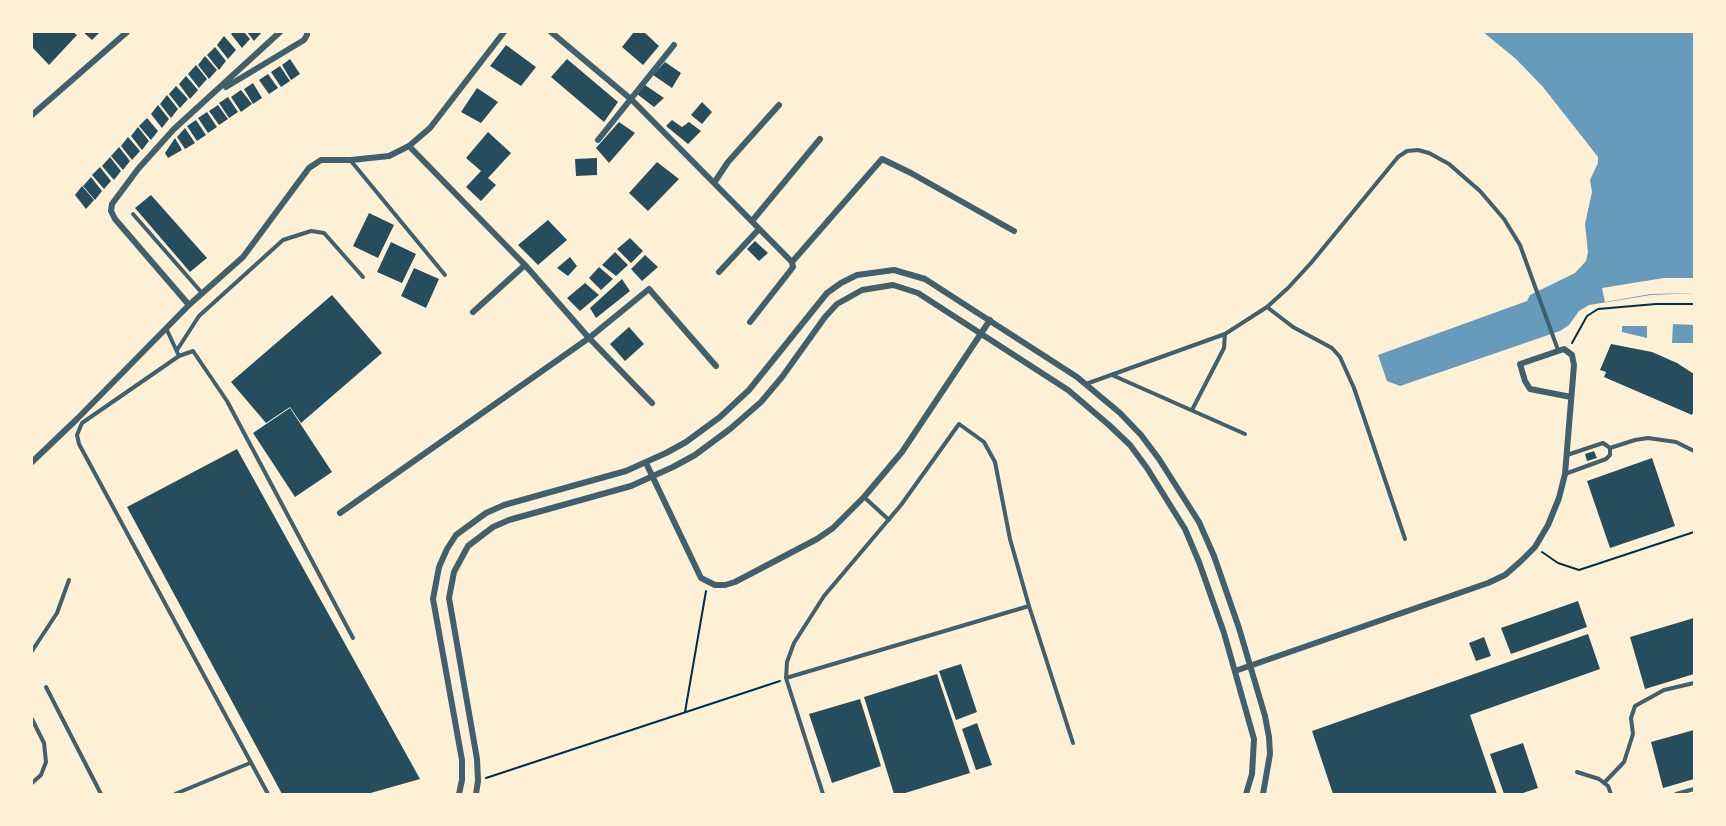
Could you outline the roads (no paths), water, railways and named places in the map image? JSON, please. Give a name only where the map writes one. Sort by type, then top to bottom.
[{"type":"street","points":[[32,115],[127,32]]},
{"type":"street","points":[[189,305],[115,219],[111,211],[112,204],[138,169],[174,129],[280,32]]},
{"type":"street","points":[[215,93],[304,40],[307,32]]},
{"type":"street","points":[[32,462],[189,305],[243,257],[309,168],[321,160],[389,156],[410,146],[430,128],[504,32]]},
{"type":"street","points":[[551,32],[632,100],[792,262],[793,267],[750,322]]},
{"type":"street","points":[[598,140],[674,45]]},
{"type":"street","points":[[714,183],[728,162],[779,105]]},
{"type":"street","points":[[752,221],[820,139]]},
{"type":"street","points":[[410,146],[652,403]]},
{"type":"street","points":[[792,262],[882,159],[1014,231]]},
{"type":"street","points":[[719,272],[759,229]]},
{"type":"street","points":[[473,312],[525,266]]},
{"type":"street","points":[[459,795],[462,760],[433,599],[439,567],[456,535],[486,513],[646,463],[686,442],[720,417],[749,390],[770,367],[827,292],[857,275],[894,270],[925,279],[990,320],[1086,384],[1142,435],[1187,501],[1214,556],[1250,666],[1269,737],[1270,754],[1263,795]]},
{"type":"street","points":[[476,795],[477,759],[449,598],[453,572],[468,546],[493,527],[509,520],[601,495],[653,477],[695,455],[761,402],[837,304],[862,290],[892,285],[918,293],[1088,405],[1135,453],[1168,500],[1185,529],[1213,599],[1254,739],[1252,774],[1246,795]]},
{"type":"street","points":[[339,513],[589,338],[649,289],[716,366]]},
{"type":"street","points":[[646,463],[701,578],[708,582],[725,585],[735,582],[801,549],[832,528],[864,497],[902,452],[990,320]]},
{"type":"street","points":[[1235,671],[1488,583],[1504,574],[1535,547],[1548,525],[1559,498],[1565,474],[1574,360],[1568,351],[1558,350],[1520,364],[1530,389],[1571,397]]},
{"type":"street","points":[[597,480],[601,495]]},
{"type":"lane","points":[[1086,384],[1225,334],[1267,307],[1311,262],[1398,157],[1407,151],[1418,150],[1430,153],[1449,164],[1480,191],[1504,219],[1520,245],[1558,350]]},
{"type":"lane","points":[[351,160],[445,275]]},
{"type":"lane","points":[[133,214],[202,293]]},
{"type":"lane","points":[[177,350],[199,316],[283,240],[310,231],[324,233],[363,277]]},
{"type":"lane","points":[[1267,307],[1293,327],[1332,348],[1340,357],[1354,388],[1405,539]]},
{"type":"lane","points":[[166,328],[179,356]]},
{"type":"lane","points":[[1192,410],[1224,348],[1225,334]]},
{"type":"lane","points":[[268,795],[79,444],[77,435],[82,423],[179,356],[193,351],[227,401],[353,638]]},
{"type":"lane","points":[[1112,375],[1245,434]]},
{"type":"lane","points":[[823,795],[786,678],[794,643],[824,596],[889,520],[930,467],[959,424],[984,442],[995,462],[1010,539],[1073,743]]},
{"type":"lane","points":[[1610,448],[1648,438],[1676,442],[1695,451]]},
{"type":"lane","points":[[1565,474],[1606,459],[1610,454],[1610,448],[1606,443],[1600,443],[1567,455]]},
{"type":"lane","points":[[864,497],[889,520]]},
{"type":"lane","points":[[32,651],[57,613],[69,580]]},
{"type":"lane","points":[[786,678],[1029,606]]},
{"type":"lane","points":[[1604,783],[1624,762],[1633,734],[1631,718],[1635,706],[1664,690],[1695,683]]},
{"type":"lane","points":[[46,687],[101,795]]},
{"type":"lane","points":[[32,719],[44,743],[46,762],[41,775],[32,783]]},
{"type":"lane","points":[[175,795],[250,763]]},
{"type":"lane","points":[[1577,772],[1599,779],[1608,786],[1611,795]]},
{"type":"lane","points":[[1677,795],[1695,789]]},
{"type":"water","points":[[1483,32],[1694,32],[1694,293],[1651,295],[1589,305],[1579,311],[1569,325],[1560,331],[1400,386],[1387,381],[1378,355],[1527,301],[1530,295],[1575,273],[1586,261],[1588,252],[1585,224],[1592,192],[1590,180],[1598,163],[1598,157],[1543,87],[1516,59]]},
{"type":"water","points":[[1673,324],[1694,325],[1694,343],[1672,343]]},
{"type":"water","points":[[1622,326],[1647,326],[1647,338],[1622,332]]}]
